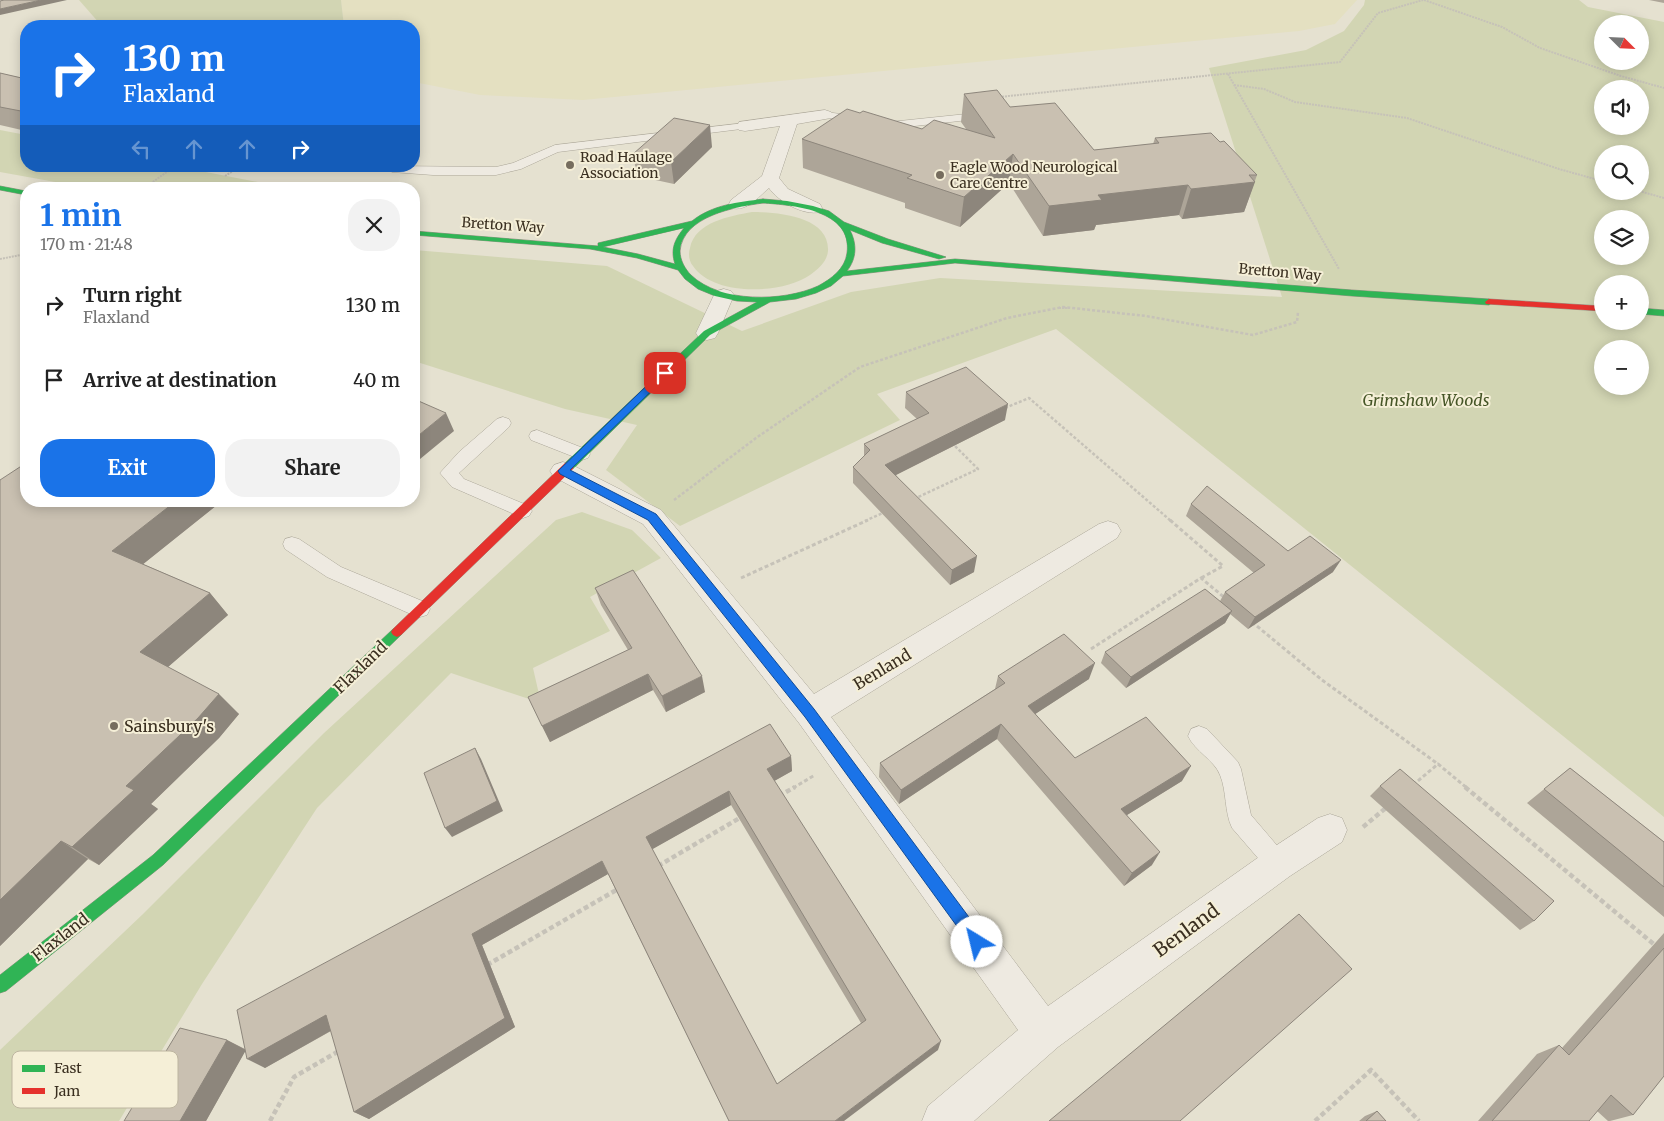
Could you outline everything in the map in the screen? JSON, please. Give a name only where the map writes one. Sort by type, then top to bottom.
[{"type":"street","points":[[745,126],[825,115]]},
{"type":"street","points":[[738,204],[770,178],[790,121]]},
{"type":"street","points":[[770,178],[782,193],[828,215],[841,224],[850,235],[854,248],[851,261],[841,274],[828,284],[810,292],[767,300],[724,295],[704,288],[689,279],[679,268],[675,254],[678,240],[687,228],[694,223],[719,210],[738,204],[763,201],[789,202],[813,208]]},
{"type":"street","points":[[0,188],[20,191]]},
{"type":"street","name":"Bretton Way","points":[[590,247],[694,223]]},
{"type":"street","name":"Bretton Way","points":[[841,224],[885,241],[956,261]]},
{"type":"street","name":"Bretton Way","points":[[420,233],[590,247],[638,256],[679,268]]},
{"type":"street","name":"Bretton Way","points":[[841,274],[956,261],[1352,293],[1594,308]]},
{"type":"street","name":"Flaxland","points":[[707,333],[724,295]]},
{"type":"street","name":"Flaxland","points":[[0,985],[158,860],[523,512],[572,462],[707,333],[767,300]]},
{"type":"street","points":[[1649,312],[1664,313]]},
{"type":"street","points":[[572,462],[652,517],[810,713],[1044,1033]]},
{"type":"street","name":"Benland","points":[[810,713],[1108,531]]},
{"type":"street","name":"Benland","points":[[943,1121],[1044,1033],[1278,864],[1325,833]]},
{"type":"lane","points":[[825,115],[857,120],[879,127],[998,113]]},
{"type":"lane","points":[[420,170],[496,171],[518,166],[555,149],[745,126]]},
{"type":"lane","points":[[503,423],[465,456],[449,473],[458,483],[523,512]]},
{"type":"lane","points":[[537,436],[572,462]]},
{"type":"lane","points":[[292,544],[334,572],[420,609]]},
{"type":"lane","points":[[1199,736],[1230,769],[1240,820],[1278,864]]},
{"type":"path","points":[[998,97],[1340,62],[1378,13],[1424,0],[1502,27],[1540,48],[1621,76],[1664,88]]},
{"type":"path","points":[[1228,74],[1352,293]]},
{"type":"path","points":[[1234,85],[1264,89],[1295,102],[1406,118],[1594,179]]},
{"type":"path","points":[[153,182],[167,172]]},
{"type":"path","points":[[225,176],[231,172]]},
{"type":"path","points":[[1649,194],[1664,198]]},
{"type":"path","points":[[0,259],[20,255]]},
{"type":"path","points":[[652,517],[756,438],[860,368],[1006,318],[1063,307],[1146,316],[1252,335],[1297,322],[1302,289]]},
{"type":"path","points":[[1003,409],[1029,398],[1223,566],[1201,578],[1092,649]]},
{"type":"path","points":[[907,502],[978,469],[950,441]]},
{"type":"path","points":[[713,592],[890,510]]},
{"type":"path","points":[[1201,578],[1231,604]]},
{"type":"path","points":[[1246,616],[1322,680],[1438,764],[1664,953]]},
{"type":"path","points":[[775,798],[843,758]]},
{"type":"path","points":[[1409,788],[1438,764]]},
{"type":"path","points":[[1325,833],[1345,841],[1388,806]]},
{"type":"path","points":[[655,868],[749,813]]},
{"type":"path","points":[[483,967],[620,888]]},
{"type":"path","points":[[270,1121],[294,1076],[346,1047]]},
{"type":"path","points":[[1315,1121],[1371,1070],[1419,1121]]},
{"type":"shaded area","points":[[341,0],[1357,0],[1335,24],[1299,31],[583,100],[480,95],[420,83],[420,20],[343,20]]},
{"type":"green space","points":[[79,0],[341,0],[343,20],[96,20]]},
{"type":"green space","name":"Grimshaw Woods","points":[[1365,0],[1579,0],[1588,7],[1629,15],[1594,15],[1594,70],[1649,70],[1649,19],[1664,22],[1664,817],[1056,329],[877,394],[900,420],[680,526],[606,470],[637,425],[565,409],[420,363],[420,250],[607,266],[742,331],[851,292],[940,278],[1282,297],[1209,68],[1306,50],[1344,31],[1364,5]]},
{"type":"green space","points":[[0,130],[20,134],[20,172],[206,172],[258,182],[55,182],[0,172]]},
{"type":"green space","points":[[752,212],[788,215],[811,223],[820,230],[826,239],[828,251],[824,262],[810,275],[798,281],[767,289],[732,287],[716,283],[703,276],[690,260],[689,250],[693,239],[706,226],[724,218]]},
{"type":"green space","points":[[582,512],[632,530],[661,558],[590,597],[610,631],[533,668],[541,703],[451,673],[317,808],[202,984],[161,1051],[12,1051],[12,1108],[127,1108],[119,1121],[0,1121],[0,1050],[143,914],[324,733],[556,520]]},
{"type":"building","points":[[41,0],[0,9],[0,1]]},
{"type":"building","points":[[0,73],[20,78],[20,111],[0,107]]},
{"type":"building","points":[[997,90],[1010,107],[1055,103],[1094,150],[1159,143],[1155,138],[1211,133],[1220,142],[1224,141],[1257,175],[1249,175],[1255,182],[1191,189],[1188,185],[1098,195],[1102,200],[1049,206],[1013,154],[964,197],[907,178],[912,175],[802,139],[847,109],[860,113],[863,111],[922,129],[934,120],[995,138],[964,94]]},
{"type":"building","points":[[674,118],[710,125],[671,162],[633,154]]},
{"type":"building","points":[[966,367],[1008,404],[885,465],[977,556],[952,570],[853,467],[870,450],[864,444],[929,413],[906,392]]},
{"type":"building","points":[[420,402],[446,413],[420,434]]},
{"type":"building","name":"Sainsbury's","points":[[20,467],[20,507],[168,507],[112,551],[210,593],[140,652],[219,694],[198,718],[126,786],[134,790],[72,847],[61,841],[0,900],[0,480]]},
{"type":"building","points":[[1207,486],[1288,551],[1310,536],[1341,560],[1255,617],[1225,592],[1265,565],[1191,504]]},
{"type":"building","points":[[633,570],[702,676],[662,696],[648,674],[542,726],[528,697],[632,648],[595,588]]},
{"type":"building","points":[[1205,589],[1232,611],[1131,677],[1105,652]]},
{"type":"building","points":[[1064,634],[1095,663],[1028,706],[1075,758],[1146,717],[1191,766],[1121,809],[1160,852],[1132,873],[1001,724],[901,790],[880,763],[1005,683],[998,676]]},
{"type":"building","points":[[770,724],[791,756],[767,769],[941,1041],[835,1121],[729,1121],[602,861],[472,934],[505,1018],[354,1112],[326,1015],[247,1059],[237,1010]],"holes":[[[729,791],[866,1020],[777,1084],[646,837]]]},
{"type":"building","points":[[475,748],[497,801],[445,828],[424,773]]},
{"type":"building","points":[[1570,768],[1664,842],[1664,887],[1544,789]]},
{"type":"building","points":[[1400,769],[1554,901],[1534,921],[1380,786]]},
{"type":"building","points":[[1299,914],[1352,969],[1180,1121],[1049,1121]]},
{"type":"building","points":[[1664,948],[1664,1076],[1633,1115],[1611,1095],[1589,1121],[1492,1121],[1559,1045],[1569,1055]]},
{"type":"building","points":[[180,1028],[227,1040],[180,1121],[124,1121],[132,1108],[178,1108],[178,1051],[166,1051]]},
{"type":"building","points":[[1377,1111],[1386,1121],[1366,1121]]},
{"type":"traffic: fast","points":[[0,188],[20,192]]},
{"type":"traffic: fast","points":[[763,201],[811,207],[837,220],[845,228],[850,237],[852,247],[846,267],[838,276],[828,284],[796,296],[756,300],[718,294],[701,287],[688,277],[676,256],[681,236],[688,228],[718,210],[735,205],[763,201]]},
{"type":"traffic: fast","points":[[601,245],[694,223]]},
{"type":"traffic: fast","points":[[841,224],[885,241],[942,257]]},
{"type":"traffic: fast","points":[[420,233],[590,247],[638,256],[679,268]]},
{"type":"traffic: fast","points":[[841,274],[955,261],[1352,293],[1489,302]]},
{"type":"traffic: fast","points":[[569,466],[707,333],[767,300]]},
{"type":"traffic: fast","points":[[1649,312],[1664,313]]},
{"type":"traffic: fast","points":[[0,985],[158,860],[397,632]]},
{"type":"traffic: jam","points":[[1489,302],[1594,309]]},
{"type":"traffic: jam","points":[[397,632],[569,466]]},
{"type":"place","name":"Road Haulage Association","points":[[570,165]]},
{"type":"place","name":"Eagle Wood Neurological Care Centre","points":[[940,175]]},
{"type":"place","name":"Sainsbury's","points":[[114,726]]},
{"type":"route","points":[[665,373],[563,471],[652,517],[810,713],[977,942]]}]
